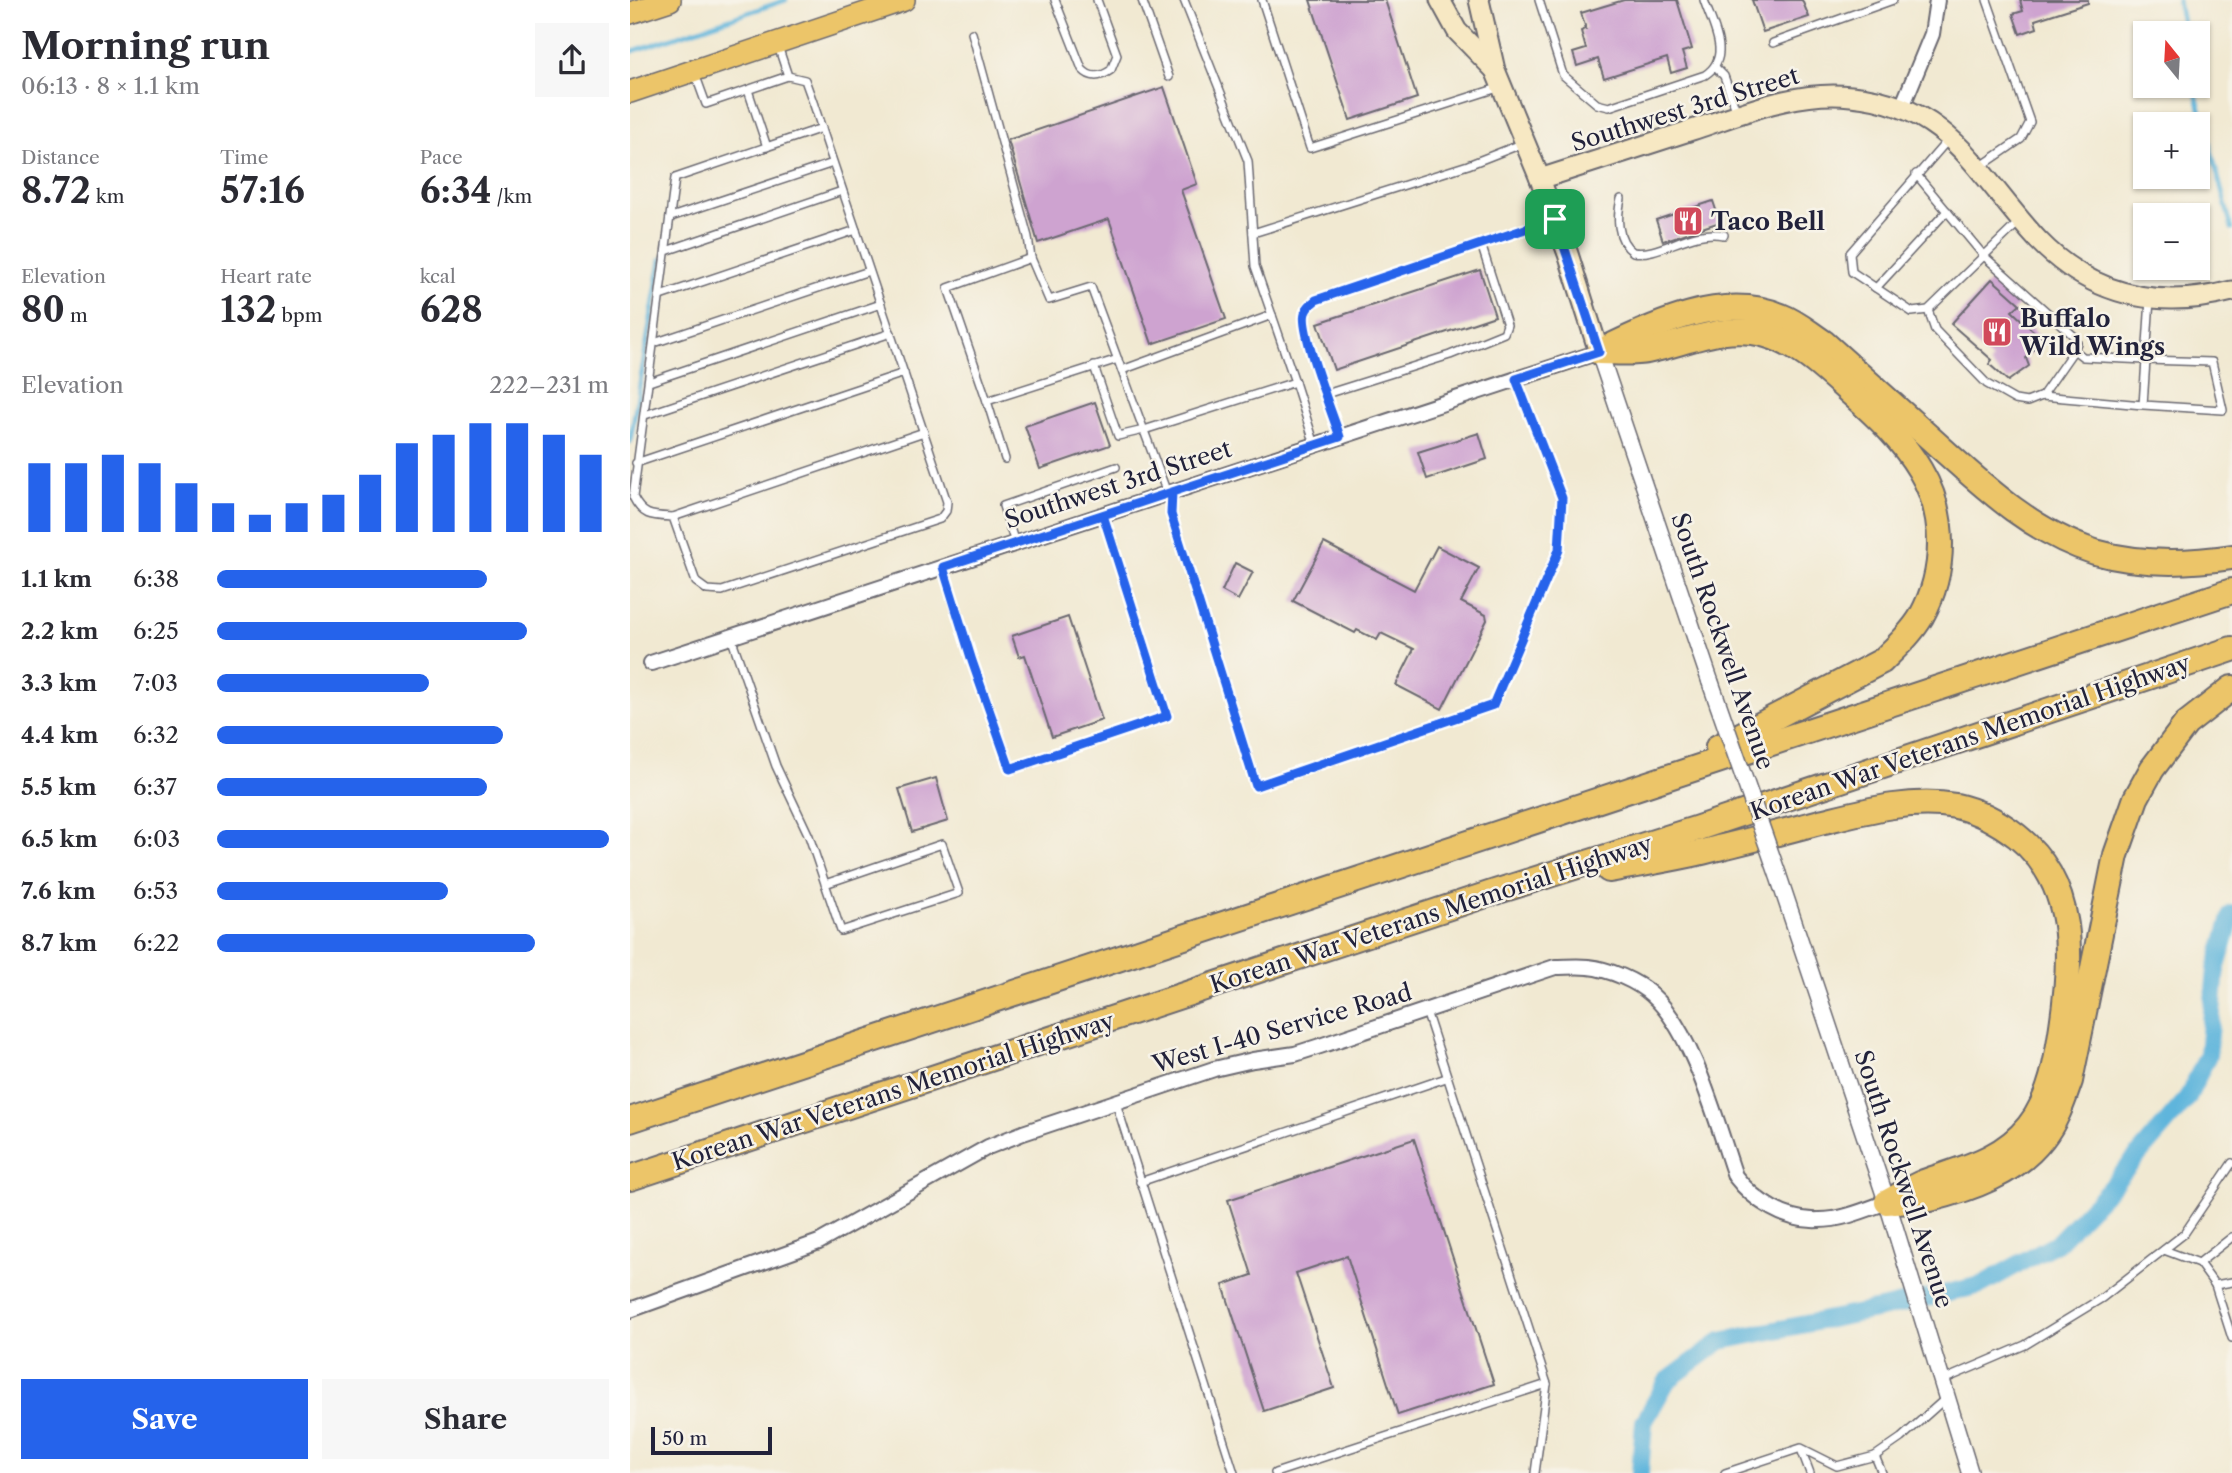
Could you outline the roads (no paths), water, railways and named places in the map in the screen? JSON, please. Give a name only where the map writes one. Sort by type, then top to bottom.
[{"type":"highway","points":[[1599,352],[1643,330],[1712,310],[1749,309],[1781,316],[1798,324],[1823,342],[1968,473],[2044,530],[2097,552],[2128,559],[2193,562],[2232,557]]},
{"type":"highway","points":[[1599,352],[1645,352],[1725,331],[1748,331],[1785,342],[1806,354],[1895,435],[1926,481],[1937,514],[1940,538],[1940,563],[1935,587],[1914,626],[1882,661],[1652,782]]},
{"type":"highway","points":[[630,1119],[2232,591]]},
{"type":"highway","name":"Korean War Veterans Memorial Highway","points":[[630,1178],[1495,892],[1695,829],[2232,649]]},
{"type":"highway","points":[[1887,1202],[1928,1200],[1973,1185],[2016,1164],[2044,1138],[2063,1103],[2070,1081],[2116,855],[2136,798],[2152,769],[2186,724],[2232,688]]},
{"type":"highway","points":[[1495,892],[1710,850],[1890,806],[1927,803],[1956,806],[1982,814],[2007,828],[2032,849],[2048,872],[2063,904],[2068,925],[2068,985],[2058,1056],[2045,1098],[2031,1124],[2002,1152],[1969,1168],[1922,1183],[1887,1202]]},
{"type":"main road","points":[[630,13],[670,0]]},
{"type":"main road","points":[[630,92],[904,0]]},
{"type":"main road","points":[[1440,0],[1457,31],[1498,78]]},
{"type":"main road","points":[[1479,0],[1498,78]]},
{"type":"main road","name":"South Rockwell Avenue","points":[[1498,78],[1541,179],[1599,352]]},
{"type":"main road","name":"Southwest 3rd Street","points":[[1541,179],[1781,101],[1830,94],[1877,100],[1902,107],[1950,138],[1979,167],[2037,239],[2068,267],[2111,289],[2150,299],[2179,300],[2232,291]]},
{"type":"street","points":[[1902,107],[1932,34],[1937,0]]},
{"type":"street","name":"Southwest 3rd Street","points":[[651,663],[1599,352]]},
{"type":"street","name":"South Rockwell Avenue","points":[[1599,352],[1887,1202],[1970,1473]]},
{"type":"street","name":"West I-40 Service Road","points":[[630,1310],[820,1242],[988,1147],[1214,1069],[1253,1059],[1295,1054],[1555,967],[1589,967],[1623,977],[1652,994],[1667,1012],[1686,1044],[1735,1176],[1745,1189],[1767,1206],[1792,1216],[1817,1221],[1844,1217],[1887,1202]]},
{"type":"lane","points":[[1057,4],[1082,69],[1096,77],[1111,70],[1117,55],[1097,0]]},
{"type":"lane","points":[[1142,0],[1169,76]]},
{"type":"lane","points":[[1184,0],[1248,161],[1255,266],[1315,445]]},
{"type":"lane","points":[[1262,0],[1310,148],[1498,78]]},
{"type":"lane","points":[[1539,0],[1563,75],[1601,106],[1614,107],[1705,75],[1715,67],[1720,53],[1704,0]]},
{"type":"lane","points":[[1773,43],[1893,0]]},
{"type":"lane","points":[[1979,167],[2021,139],[2030,122],[1987,0]]},
{"type":"lane","points":[[972,33],[1028,237],[1031,258],[1049,300],[1091,287],[1170,493],[1171,514],[1256,786],[1493,705],[1559,550],[1562,498],[1516,379]]},
{"type":"lane","points":[[777,43],[788,76]]},
{"type":"lane","points":[[1715,67],[1724,76],[1738,114]]},
{"type":"lane","points":[[673,517],[696,582],[707,590],[722,592],[940,519],[946,511],[947,502],[805,80],[788,76],[706,104],[694,71]]},
{"type":"lane","points":[[748,90],[767,147]]},
{"type":"lane","points":[[821,128],[675,178],[633,497],[639,510],[652,516],[673,517],[924,432]]},
{"type":"lane","points":[[1950,138],[1850,253],[1852,272],[1912,312],[1927,310],[2021,220]]},
{"type":"lane","points":[[1253,233],[1468,165],[1525,143]]},
{"type":"lane","points":[[671,217],[833,163]]},
{"type":"lane","points":[[1916,174],[1984,256],[2075,337],[2077,343],[2074,350],[2042,396]]},
{"type":"lane","points":[[666,251],[842,191]]},
{"type":"lane","points":[[1621,199],[1618,223],[1625,245],[1633,252],[1644,252],[1702,233],[1724,235]]},
{"type":"lane","points":[[1876,288],[1947,211]]},
{"type":"lane","points":[[1340,437],[1306,333],[1304,314],[1309,306],[1316,300],[1555,219]]},
{"type":"lane","points":[[660,296],[856,230]]},
{"type":"lane","points":[[1326,394],[1450,355],[1504,332],[1507,325],[1481,244]]},
{"type":"lane","points":[[1005,458],[947,288],[1031,258]]},
{"type":"lane","points":[[654,343],[869,271]]},
{"type":"lane","points":[[2143,405],[2150,299]]},
{"type":"lane","points":[[649,382],[881,304]]},
{"type":"lane","points":[[1927,310],[1935,330],[1987,384],[2015,400],[2027,402],[2042,396],[2223,410],[2212,362],[2083,357],[2074,350]]},
{"type":"lane","points":[[1122,370],[1272,315]]},
{"type":"lane","points":[[645,415],[891,333]]},
{"type":"lane","points":[[987,401],[1118,359]]},
{"type":"lane","points":[[1094,366],[1118,436],[1295,382]]},
{"type":"lane","points":[[636,463],[904,373]]},
{"type":"lane","points":[[1016,544],[1003,506],[1116,467]]},
{"type":"lane","points":[[943,567],[1010,769],[1167,716],[1103,515]]},
{"type":"lane","points":[[731,637],[776,766],[809,836],[825,884],[841,931],[959,893],[942,844],[825,884]]},
{"type":"lane","points":[[1426,1011],[1546,1384],[1535,1473]]},
{"type":"lane","points":[[1140,1182],[1446,1078]]},
{"type":"lane","points":[[1115,1102],[1234,1473]]},
{"type":"lane","points":[[1942,1381],[2025,1345],[2102,1298],[2184,1234],[2232,1163]]},
{"type":"lane","points":[[2199,1263],[2232,1237]]},
{"type":"lane","points":[[2164,1250],[2199,1263],[2215,1286],[2232,1338]]},
{"type":"lane","points":[[2215,1286],[2232,1282]]},
{"type":"lane","points":[[1275,1473],[1546,1384]]},
{"type":"lane","points":[[1725,1473],[1801,1448],[1837,1466],[1875,1456],[1901,1438],[1947,1397]]},
{"type":"lane","points":[[1801,1448],[1810,1473]]},
{"type":"lane","points":[[1875,1456],[1881,1473]]},
{"type":"waterway","points":[[630,52],[786,0]]},
{"type":"waterway","points":[[2178,0],[2182,21]]},
{"type":"waterway","points":[[2197,98],[2232,229]]},
{"type":"waterway","points":[[630,442],[661,259]]},
{"type":"waterway","points":[[1640,1473],[1644,1422],[1667,1381],[1721,1341],[1885,1308],[1981,1285],[2058,1242],[2109,1189],[2187,1099],[2208,1055],[2216,970],[2232,914]]},
{"type":"place","name":"Taco Bell","points":[[1688,221]]},
{"type":"place","name":"Buffalo Wild Wings","points":[[1997,332]]}]
